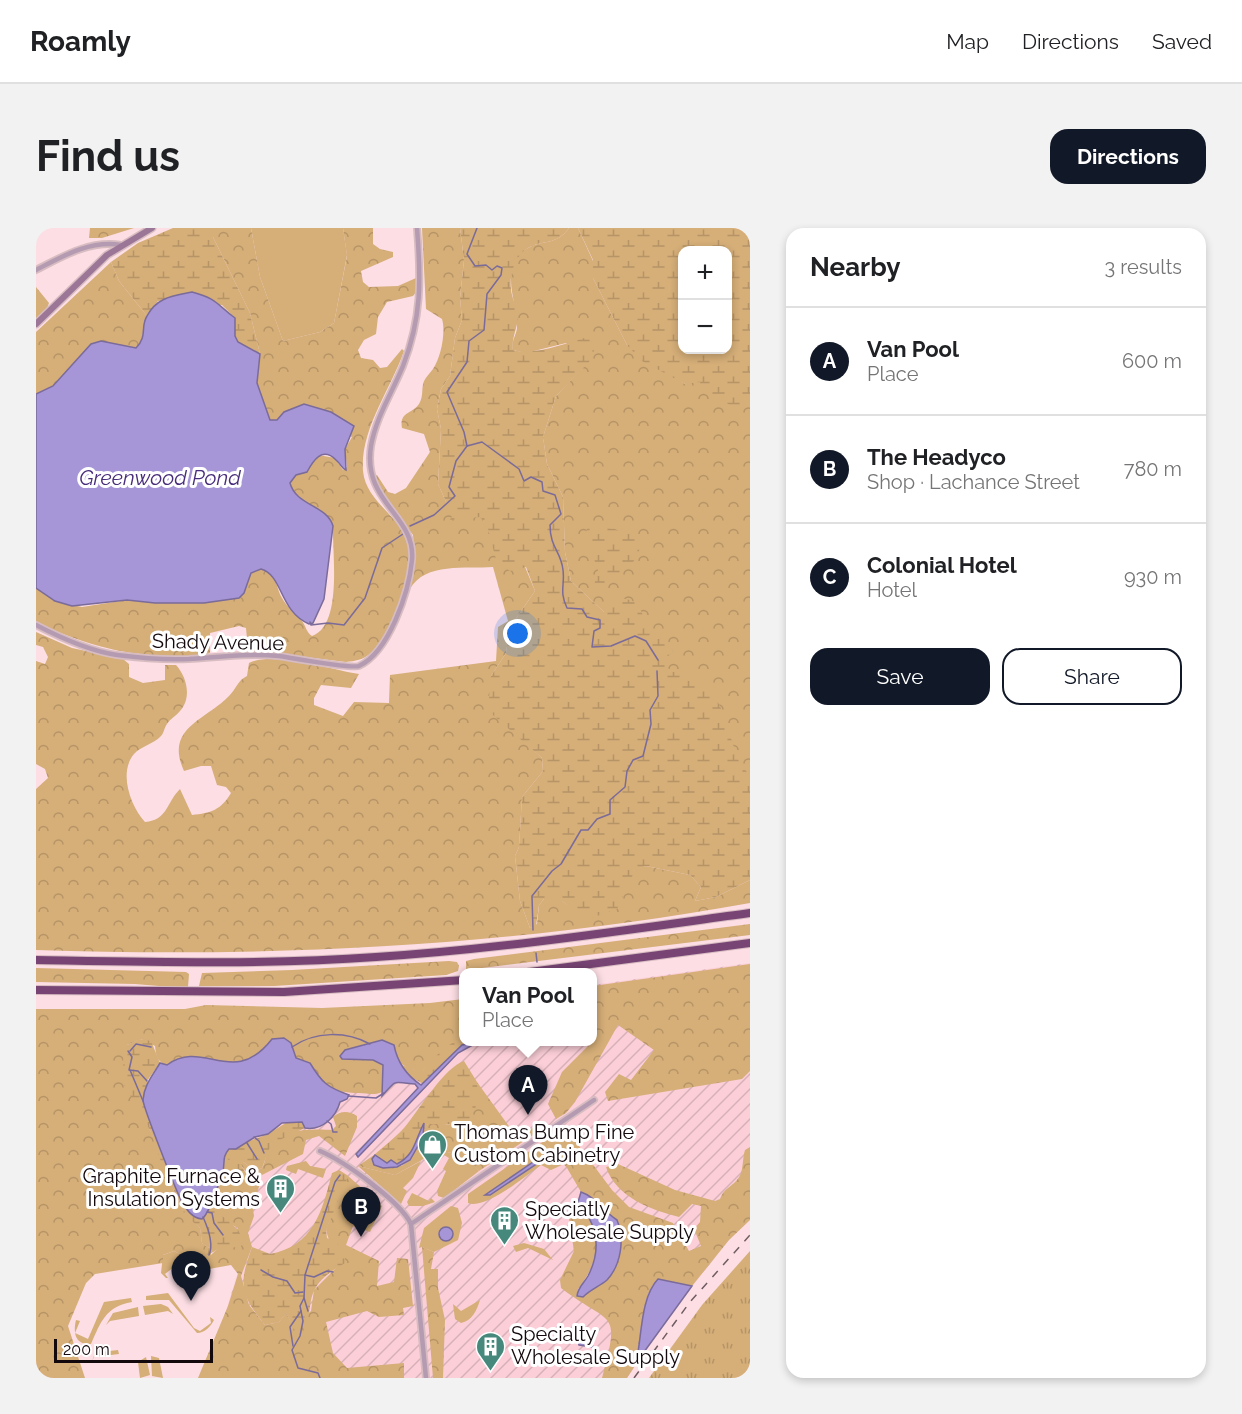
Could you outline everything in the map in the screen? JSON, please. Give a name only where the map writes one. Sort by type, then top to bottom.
[{"type":"highway","points":[[36,960],[252,963],[378,957],[485,948],[750,913]]},
{"type":"highway","points":[[560,968],[750,943]]},
{"type":"highway","points":[[36,990],[284,992],[459,980]]},
{"type":"main road","points":[[36,324],[94,266],[121,245],[152,228]]},
{"type":"street","name":"Shady Avenue","points":[[36,625],[58,636],[114,654],[166,658],[269,655],[356,668],[371,659],[383,644],[397,614],[412,561],[412,545],[408,532],[379,496],[372,480],[370,462],[376,426],[403,366],[418,312],[421,280],[417,228]]},
{"type":"street","points":[[36,270],[92,246],[121,245]]},
{"type":"street","points":[[411,1224],[594,1100]]},
{"type":"street","points":[[320,1151],[353,1170],[403,1211],[411,1224],[426,1378]]},
{"type":"shaded area","points":[[750,963],[750,1220],[729,1240],[675,1308],[627,1378],[205,1378],[243,1256],[95,1235],[185,1009],[385,1011],[459,1002],[459,1046],[597,1046],[597,984]]},
{"type":"green space","points":[[90,228],[134,228],[102,238],[89,238]]},
{"type":"green space","points":[[173,228],[213,228],[213,237],[250,313],[260,354],[238,342],[235,336],[235,318],[222,305],[158,301],[147,316],[119,281],[111,262],[138,243]]},
{"type":"green space","points":[[213,228],[251,228],[260,277],[283,341],[320,332],[334,323],[347,256],[343,228],[373,228],[373,244],[380,249],[393,252],[393,257],[361,271],[363,282],[369,287],[398,286],[416,278],[417,291],[413,296],[387,302],[378,317],[376,334],[364,340],[358,350],[361,358],[373,360],[380,368],[387,367],[402,349],[404,351],[371,425],[363,455],[363,471],[370,491],[404,534],[409,555],[405,585],[393,618],[379,645],[359,660],[346,662],[248,650],[246,628],[239,626],[210,633],[210,653],[199,656],[176,657],[130,653],[98,646],[36,622],[36,588],[55,601],[82,607],[127,600],[155,603],[204,603],[244,593],[251,573],[261,569],[273,577],[284,601],[312,636],[322,629],[328,618],[334,587],[333,526],[329,519],[298,496],[290,483],[296,474],[307,472],[318,455],[335,458],[343,470],[347,467],[345,449],[352,437],[284,412],[277,420],[269,420],[257,383],[260,354],[250,313],[213,237]]},
{"type":"green space","points":[[251,228],[343,228],[347,255],[334,323],[320,332],[283,341],[260,277]]},
{"type":"green space","points":[[422,228],[460,228],[464,260],[460,298],[462,320],[455,338],[450,376],[441,389],[437,409],[441,429],[438,484],[447,504],[469,501],[523,562],[535,591],[510,627],[506,653],[491,676],[527,744],[542,758],[543,771],[522,797],[519,847],[515,856],[520,901],[530,928],[537,924],[539,905],[544,899],[559,899],[569,906],[630,879],[635,869],[646,866],[690,875],[701,887],[695,901],[716,897],[750,880],[750,903],[572,930],[394,946],[216,952],[36,950],[36,789],[48,778],[45,769],[36,764],[36,661],[45,664],[48,657],[43,647],[36,645],[36,632],[72,648],[123,659],[129,664],[129,677],[143,683],[165,680],[165,665],[176,665],[183,675],[187,688],[184,706],[168,722],[161,736],[140,749],[129,762],[128,790],[135,808],[145,822],[158,818],[180,789],[192,815],[215,810],[231,793],[226,787],[217,785],[211,766],[201,766],[184,771],[179,756],[179,745],[190,726],[220,704],[247,676],[249,663],[260,660],[287,660],[359,674],[351,688],[321,685],[314,698],[314,705],[343,716],[354,702],[389,703],[390,675],[496,661],[498,627],[508,621],[493,567],[436,571],[425,574],[410,589],[415,558],[413,535],[383,495],[373,476],[377,475],[388,492],[395,494],[406,488],[430,452],[424,434],[402,428],[404,416],[421,401],[424,381],[436,364],[443,337],[442,319],[426,309]]},
{"type":"green space","points":[[460,228],[569,228],[555,240],[528,248],[515,263],[511,275],[511,289],[518,318],[513,350],[541,350],[588,337],[596,346],[589,362],[556,396],[543,437],[547,464],[563,497],[565,552],[571,581],[604,612],[617,598],[627,599],[637,604],[652,630],[673,646],[672,653],[664,659],[670,672],[689,672],[706,684],[720,706],[739,762],[750,776],[750,880],[716,897],[695,901],[701,887],[690,875],[646,866],[635,870],[617,909],[594,917],[581,918],[572,914],[561,901],[544,899],[539,905],[536,926],[530,928],[520,901],[515,856],[519,847],[522,797],[543,771],[542,758],[493,715],[489,697],[491,676],[506,653],[510,627],[535,591],[526,567],[510,571],[497,563],[487,525],[480,517],[450,520],[455,510],[447,504],[438,484],[441,429],[437,409],[441,389],[450,376],[455,338],[462,320],[460,298],[464,260]]},
{"type":"green space","points":[[569,228],[578,228],[593,261],[593,278],[627,345],[685,384],[723,354],[732,354],[732,347],[750,333],[750,801],[665,665],[661,648],[605,613],[571,581],[565,552],[563,497],[547,464],[543,437],[556,396],[588,362],[566,343],[526,353],[513,350],[517,328],[511,285],[513,264],[519,256],[534,245],[555,240]]},
{"type":"green space","points":[[578,228],[750,228],[750,405],[730,405],[702,392],[700,382],[685,384],[642,361],[627,345],[593,278],[593,260]]},
{"type":"green space","points":[[111,262],[119,281],[147,316],[144,337],[136,348],[101,341],[53,386],[36,394],[36,332]]},
{"type":"green space","points":[[36,287],[49,303],[46,311],[36,321]]},
{"type":"green space","points":[[595,524],[637,536],[640,547],[636,558],[623,572],[599,586],[594,586],[598,570],[585,534],[588,527]]},
{"type":"green space","points":[[750,924],[750,935],[482,968],[466,968],[466,961]]},
{"type":"green space","points":[[457,962],[458,971],[446,975],[274,986],[199,986],[202,973]]},
{"type":"green space","points":[[750,964],[750,1071],[742,1079],[608,1101],[605,1092],[619,1074],[631,1080],[654,1050],[618,1025],[575,1102],[566,1113],[556,1119],[548,1104],[562,1072],[588,1046],[597,1046],[597,985]]},
{"type":"green space","points":[[36,968],[186,972],[189,974],[188,987],[36,982]]},
{"type":"green space","points":[[459,999],[459,1038],[423,1070],[413,1070],[404,1066],[395,1049],[365,1044],[346,1050],[342,1059],[373,1060],[383,1065],[382,1092],[376,1094],[349,1093],[329,1086],[310,1063],[296,1058],[272,1039],[257,1053],[244,1060],[231,1062],[193,1057],[180,1058],[167,1065],[158,1058],[155,1046],[141,1039],[127,1045],[135,1101],[151,1132],[175,1194],[185,1214],[200,1228],[202,1243],[209,1248],[211,1255],[238,1228],[218,1215],[215,1209],[215,1196],[223,1170],[224,1156],[248,1175],[241,1165],[242,1161],[255,1171],[262,1168],[270,1145],[283,1135],[300,1131],[332,1130],[336,1126],[333,1117],[342,1112],[357,1116],[357,1127],[345,1156],[319,1136],[306,1140],[303,1154],[262,1175],[253,1209],[254,1216],[248,1233],[252,1247],[241,1276],[249,1305],[265,1325],[279,1322],[286,1313],[293,1326],[311,1311],[314,1290],[337,1267],[326,1230],[347,1175],[382,1206],[370,1232],[353,1226],[346,1245],[379,1261],[377,1286],[394,1282],[397,1258],[408,1259],[413,1306],[403,1308],[404,1315],[379,1317],[367,1311],[326,1322],[333,1353],[347,1368],[404,1363],[404,1378],[198,1378],[228,1306],[238,1274],[231,1265],[209,1269],[174,1251],[163,1255],[163,1263],[95,1274],[86,1283],[68,1326],[85,1378],[36,1378],[36,1009],[185,1009],[206,1005],[322,1008]]},
{"type":"green space","points":[[459,1038],[459,1046],[461,1046],[423,1084],[408,1075],[402,1065],[415,1070],[423,1070],[441,1051]]},
{"type":"green space","points":[[140,1039],[151,1041],[160,1063],[147,1081],[215,1207],[240,1233],[241,1247],[219,1248],[207,1256],[209,1248],[202,1243],[200,1228],[185,1215],[162,1165],[151,1132],[124,1085],[123,1052],[127,1045]]},
{"type":"green space","points":[[464,1061],[477,1082],[479,1095],[469,1119],[459,1124],[428,1124],[410,1160],[397,1167],[383,1168],[374,1165],[372,1159],[374,1155],[396,1136],[449,1071]]},
{"type":"green space","points":[[477,1082],[516,1136],[539,1125],[543,1125],[542,1129],[479,1171],[460,1150],[447,1153],[434,1149],[422,1160],[395,1175],[358,1166],[374,1155],[372,1159],[386,1165],[397,1167],[405,1164],[410,1159],[428,1124],[454,1124],[469,1116],[477,1099]]},
{"type":"green space","points":[[289,1121],[302,1122],[305,1128],[271,1144],[262,1168],[255,1171],[242,1161],[241,1165],[251,1182],[247,1183],[233,1172],[231,1162],[224,1156],[229,1149],[268,1134]]},
{"type":"green space","points":[[564,1129],[612,1190],[629,1207],[673,1223],[689,1251],[701,1246],[694,1229],[700,1222],[701,1206],[692,1204],[679,1217],[646,1206],[626,1194],[611,1177],[606,1167],[618,1164],[675,1190],[715,1201],[720,1199],[725,1190],[739,1177],[745,1150],[750,1147],[750,1220],[729,1240],[692,1286],[658,1279],[647,1297],[640,1351],[627,1378],[602,1378],[611,1339],[608,1321],[561,1288],[560,1280],[574,1251],[569,1219],[578,1202],[592,1224],[596,1245],[592,1267],[578,1289],[583,1297],[612,1274],[619,1259],[621,1244],[617,1220],[591,1197],[581,1192],[567,1168],[544,1141]]},
{"type":"green space","points":[[544,1141],[564,1164],[551,1170],[541,1165],[495,1197],[476,1204],[468,1203],[468,1194]]},
{"type":"green space","points":[[434,1149],[447,1153],[460,1150],[479,1171],[444,1198],[438,1196],[437,1191],[446,1171],[443,1169],[449,1158]]},
{"type":"green space","points":[[306,1161],[310,1166],[326,1169],[323,1178],[298,1169],[296,1174],[286,1170],[287,1166]]},
{"type":"green space","points":[[421,1161],[413,1178],[403,1188],[407,1191],[401,1204],[358,1166],[395,1175]]},
{"type":"green space","points":[[339,1170],[347,1175],[347,1179],[326,1230],[327,1238],[339,1245],[343,1251],[345,1263],[319,1282],[312,1297],[306,1323],[296,1333],[286,1313],[279,1322],[265,1325],[250,1305],[244,1288],[245,1270],[252,1247],[270,1254],[285,1250],[306,1235],[319,1214],[332,1173]]},
{"type":"green space","points":[[412,1193],[429,1201],[431,1198],[435,1202],[423,1206],[409,1206],[407,1202]]},
{"type":"green space","points":[[451,1206],[458,1208],[462,1223],[458,1240],[434,1252],[419,1248],[424,1228]]},
{"type":"green space","points":[[524,1243],[544,1249],[553,1260],[528,1248],[516,1252],[513,1246]]},
{"type":"green space","points":[[422,1247],[434,1252],[431,1269],[438,1269],[438,1288],[445,1320],[443,1378],[433,1378]]},
{"type":"green space","points":[[174,1251],[202,1265],[189,1273],[179,1263],[165,1274],[168,1278],[166,1278],[161,1273],[163,1255]]},
{"type":"green space","points":[[750,1251],[750,1378],[649,1378],[702,1305]]},
{"type":"green space","points":[[168,1293],[194,1328],[200,1331],[211,1323],[210,1317],[214,1320],[211,1325],[197,1333],[169,1300],[146,1300],[146,1296]]},
{"type":"green space","points":[[131,1298],[132,1302],[123,1304],[105,1317],[91,1344],[78,1340],[75,1333],[88,1339],[104,1302]]},
{"type":"green space","points":[[480,1300],[476,1311],[468,1320],[461,1323],[455,1319],[453,1304],[461,1311]]},
{"type":"green space","points":[[161,1304],[168,1307],[173,1314],[168,1311],[145,1315],[143,1306]]},
{"type":"green space","points":[[138,1307],[139,1316],[110,1321],[106,1325],[113,1313]]},
{"type":"green space","points":[[76,1320],[80,1321],[75,1333],[75,1325]]},
{"type":"green space","points":[[97,1348],[100,1348],[101,1352],[118,1350],[119,1354],[94,1357],[92,1361]]},
{"type":"green space","points":[[151,1356],[159,1358],[163,1378],[152,1376]]},
{"type":"green space","points":[[146,1357],[150,1375],[140,1378],[138,1362]]},
{"type":"water","name":"Greenwood Pond","points":[[192,292],[212,300],[235,318],[235,336],[238,342],[260,354],[257,383],[270,420],[277,420],[284,412],[304,404],[331,412],[354,426],[345,449],[346,470],[338,461],[326,454],[318,457],[307,472],[296,475],[290,483],[298,496],[325,514],[333,526],[324,599],[313,623],[309,624],[292,611],[274,578],[261,569],[251,573],[244,593],[239,598],[204,603],[155,603],[127,600],[72,606],[55,601],[36,588],[36,394],[53,386],[91,344],[101,341],[136,348],[142,339],[145,320],[156,305],[166,298]]},
{"type":"water","points":[[284,1038],[291,1043],[296,1058],[310,1063],[330,1087],[349,1095],[347,1099],[340,1102],[332,1118],[322,1125],[305,1128],[302,1122],[282,1123],[268,1134],[255,1137],[236,1149],[229,1149],[208,1211],[202,1219],[195,1217],[182,1202],[148,1118],[143,1100],[147,1085],[160,1063],[167,1065],[181,1058],[194,1057],[231,1062],[244,1060],[258,1053],[272,1039]]},
{"type":"water","points":[[382,1040],[394,1045],[403,1067],[421,1085],[461,1046],[471,1046],[458,1053],[358,1157],[356,1154],[418,1088],[415,1084],[396,1082],[382,1096],[383,1065],[373,1060],[342,1059],[340,1056],[345,1050]]},
{"type":"water","points":[[424,1123],[423,1137],[410,1160],[397,1167],[383,1168],[374,1165],[372,1159],[375,1155],[387,1163],[391,1160],[397,1164],[408,1156]]},
{"type":"water","points":[[536,1160],[538,1163],[490,1195],[485,1195]]},
{"type":"water","points":[[581,1192],[591,1197],[617,1220],[621,1235],[620,1252],[612,1274],[583,1297],[577,1296],[592,1266],[596,1247],[590,1219],[578,1202]]},
{"type":"water","points":[[446,1227],[451,1229],[453,1234],[451,1239],[446,1241],[441,1239],[439,1234],[441,1229]]},
{"type":"water","points":[[658,1279],[692,1286],[636,1363],[645,1307],[652,1287]]},
{"type":"water","points":[[578,1326],[587,1328],[593,1347],[579,1345],[576,1334]]},
{"type":"waterway","points":[[477,228],[467,254],[475,266],[486,265],[492,270],[497,266],[502,268],[501,275],[487,294],[484,330],[469,341],[467,362],[447,392],[464,432],[467,446],[482,442],[519,469],[524,481],[531,477],[542,482],[543,491],[555,495],[561,514],[550,525],[550,533],[562,564],[563,597],[567,608],[582,609],[587,617],[600,620],[600,628],[594,631],[592,647],[611,646],[635,636],[646,641],[658,660]]},
{"type":"waterway","points":[[410,526],[434,515],[455,496],[449,487],[456,461],[467,446]]},
{"type":"waterway","points":[[310,622],[311,625],[328,623],[344,625],[365,598],[382,548],[403,534]]},
{"type":"waterway","points":[[533,930],[532,896],[552,871],[561,864],[581,830],[588,830],[597,819],[610,814],[610,800],[625,787],[627,771],[633,760],[643,756],[651,724],[650,710],[658,696],[657,671]]},
{"type":"waterway","points":[[536,953],[537,962]]},
{"type":"waterway","points":[[292,1047],[311,1038],[331,1035],[351,1037],[370,1044]]},
{"type":"waterway","points":[[130,1051],[136,1044],[151,1047]]},
{"type":"waterway","points":[[128,1051],[132,1057],[129,1070],[138,1071],[147,1081]]},
{"type":"waterway","points":[[130,1070],[143,1101]]},
{"type":"waterway","points":[[348,1096],[376,1098],[384,1093]]},
{"type":"waterway","points":[[327,1121],[331,1124],[333,1132],[337,1132]]},
{"type":"waterway","points":[[254,1137],[259,1141],[264,1153]]},
{"type":"waterway","points":[[247,1143],[257,1159]]},
{"type":"waterway","points":[[320,1378],[318,1373],[298,1368],[292,1350],[300,1336],[303,1321],[300,1306],[304,1298],[305,1275],[335,1182],[340,1175]]},
{"type":"waterway","points":[[207,1212],[212,1213],[214,1223],[223,1235]]},
{"type":"waterway","points":[[203,1217],[211,1241],[209,1255]]},
{"type":"waterway","points":[[261,1270],[287,1281],[295,1293],[303,1292]]},
{"type":"waterway","points":[[305,1275],[314,1277],[327,1271],[333,1272]]},
{"type":"waterway","points":[[304,1298],[308,1311]]},
{"type":"waterway","points":[[293,1346],[290,1327],[301,1311]]},
{"type":"railway","points":[[634,1378],[690,1302],[750,1235]]},
{"type":"place","name":"Van Pool","points":[[528,1115]]},
{"type":"place","name":"Thomas Bump Fine Custom Cabinetry","points":[[433,1170]]},
{"type":"place","name":"Graphite Furnace & Insulation Systems","points":[[281,1214]]},
{"type":"place","name":"The Headyco","points":[[361,1237]]},
{"type":"place","name":"Speciatly Wholesale Supply","points":[[504,1246]]},
{"type":"place","name":"Colonial Hotel","points":[[191,1301]]},
{"type":"place","name":"Specialty Wholesale Supply","points":[[490,1372]]}]
